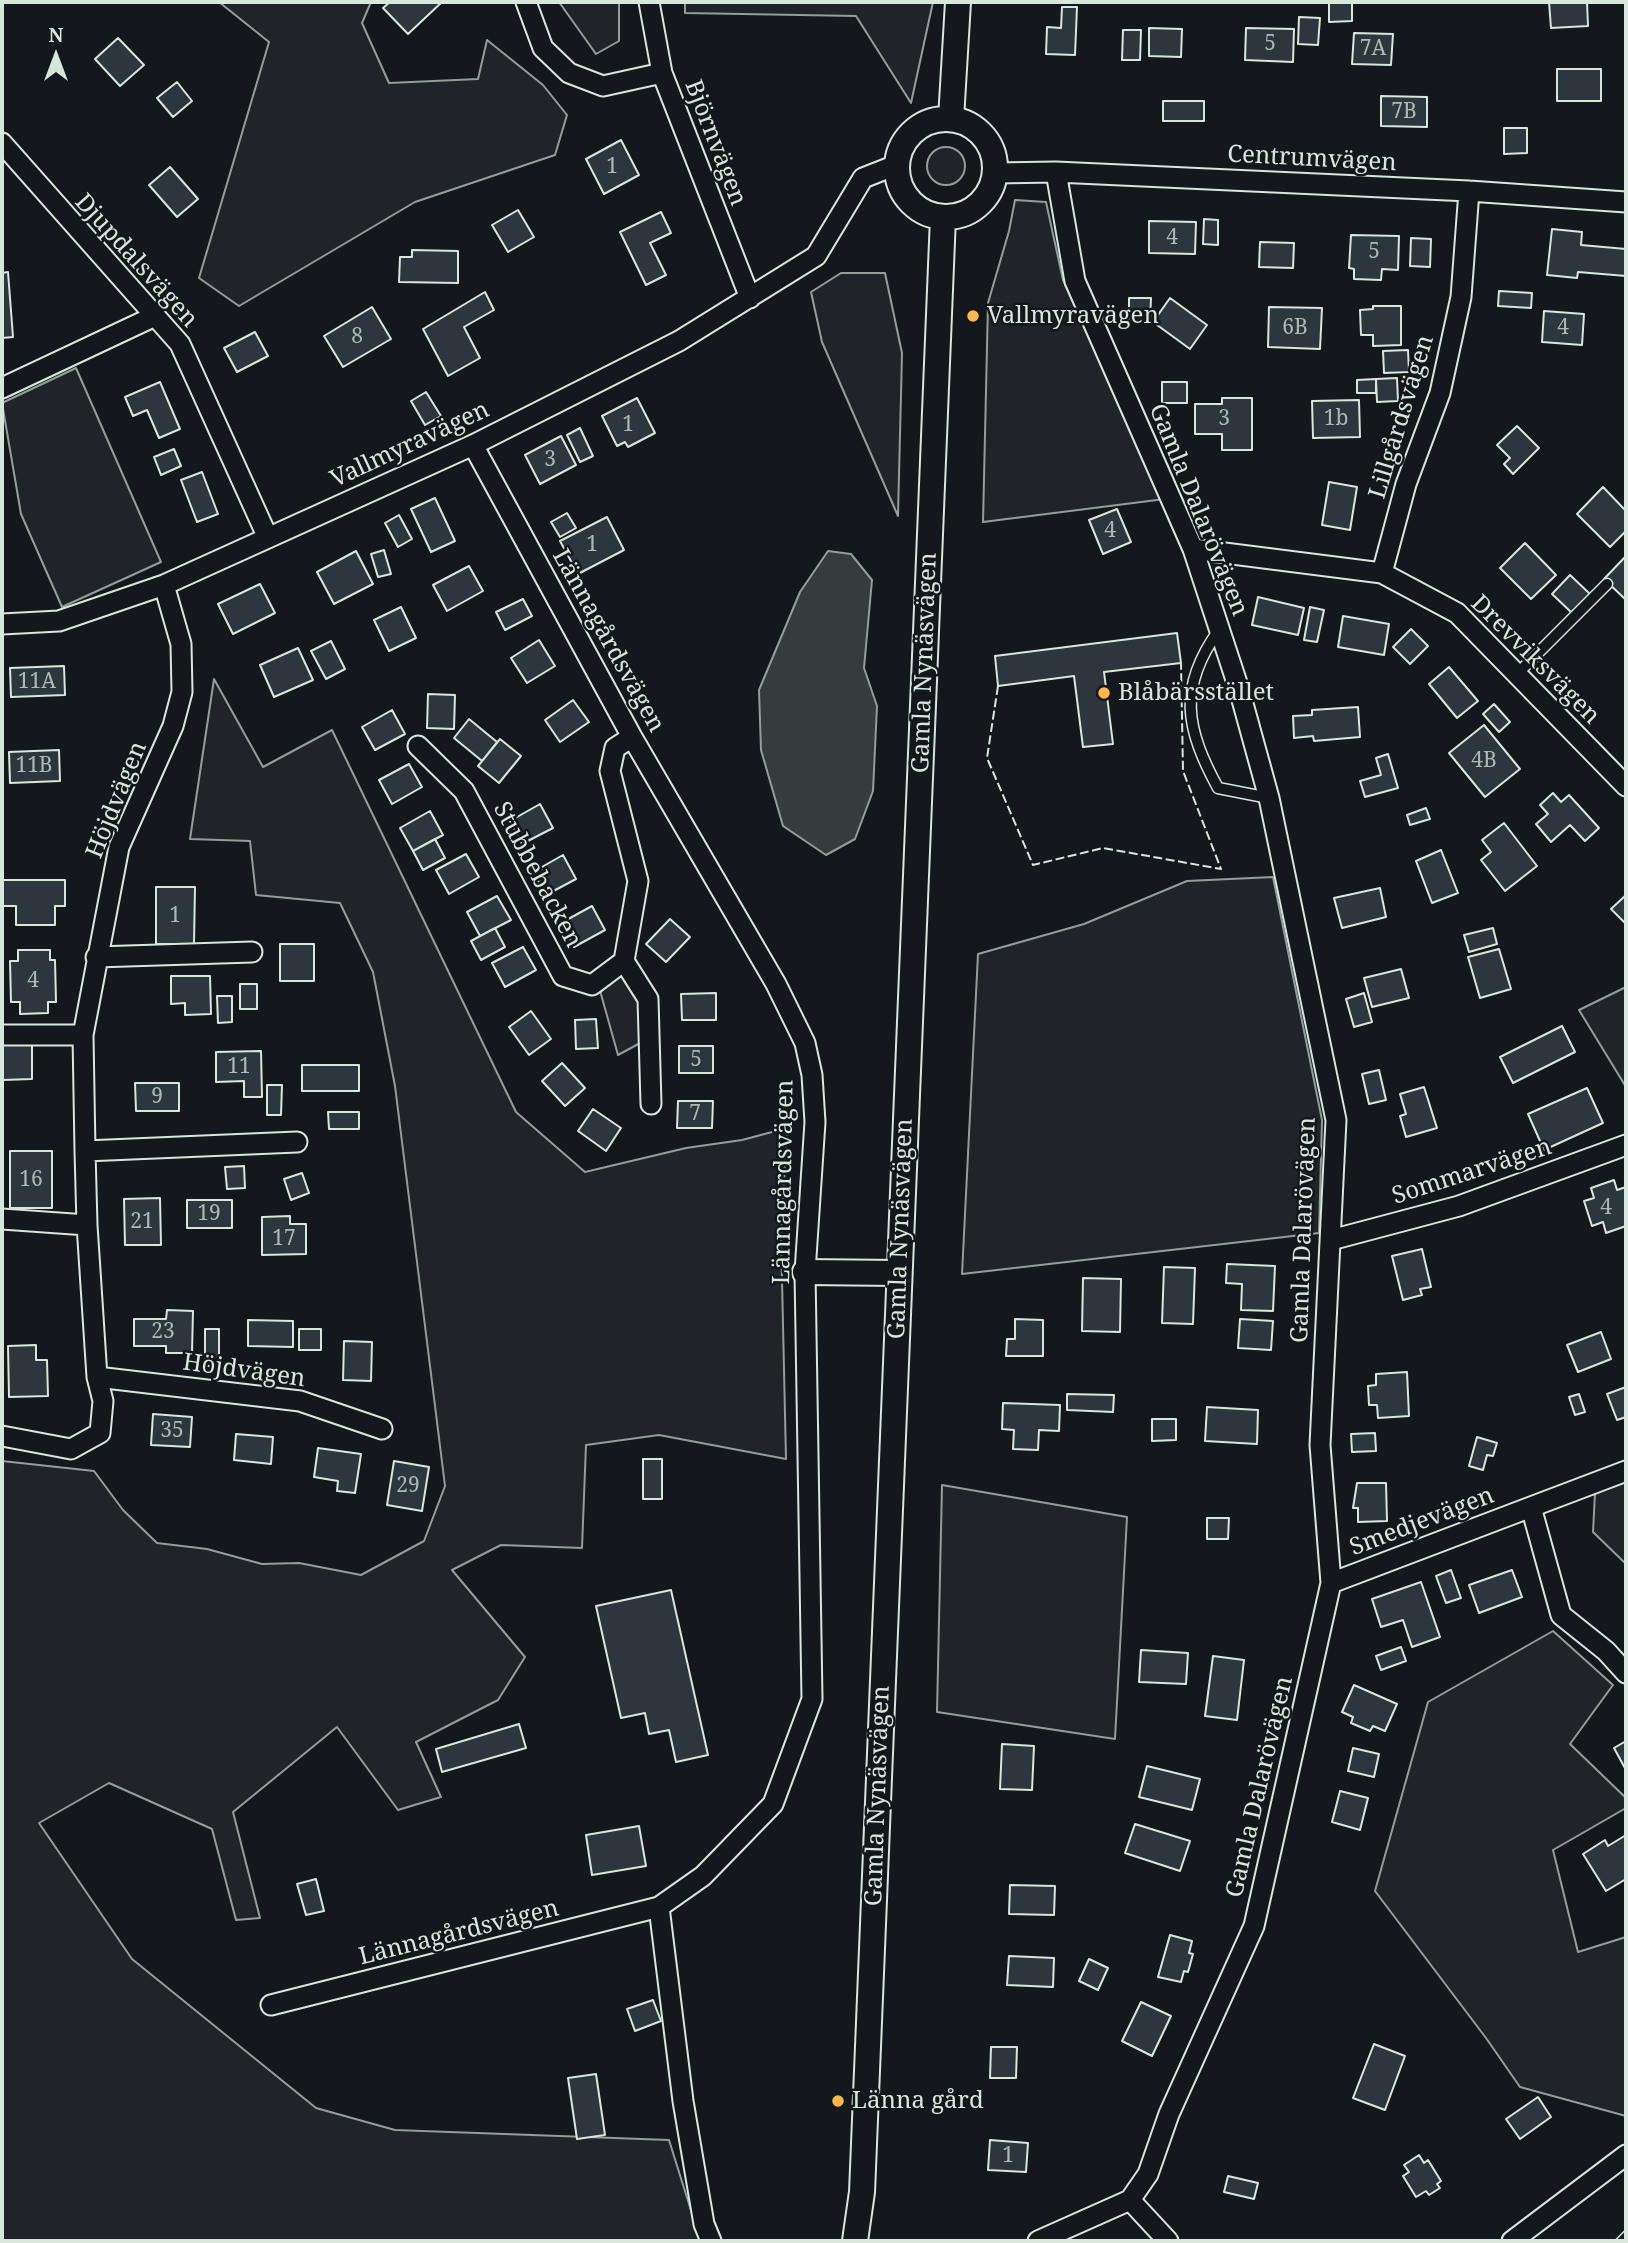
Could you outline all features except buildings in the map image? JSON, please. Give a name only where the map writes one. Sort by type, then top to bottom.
[{"type":"street","points":[[526,2],[543,48],[569,73],[603,86],[662,74]]},
{"type":"street","name":"Björnvägen","points":[[649,2],[662,74],[750,298]]},
{"type":"street","points":[[951,119],[958,2]]},
{"type":"street","points":[[951,119],[969,125],[984,137],[993,154],[995,173],[990,191],[978,205],[962,215],[943,217],[915,206],[898,181],[896,165],[904,143],[920,126],[935,120],[951,119]]},
{"type":"street","name":"Djupdalsvägen","points":[[2,143],[180,344],[268,538]]},
{"type":"street","name":"Vallmyravägen","points":[[2,624],[59,621],[164,585],[473,445],[678,341],[816,256],[863,178],[896,165]]},
{"type":"street","name":"Centrumvägen","points":[[995,173],[1056,172],[1469,191],[1626,202]]},
{"type":"street","name":"Gamla Dalarövägen","points":[[1056,172],[1075,281],[1193,549],[1220,629],[1269,798],[1336,1120],[1320,1445],[1331,1583],[1254,1926],[1169,2114],[1148,2174],[1130,2200]]},
{"type":"street","name":"Lillgårdsvägen","points":[[1382,573],[1406,484],[1440,393],[1461,297],[1469,191]]},
{"type":"street","name":"Gamla Nynäsvägen","points":[[855,2241],[862,2192],[943,217]]},
{"type":"street","points":[[2,388],[155,316]]},
{"type":"street","name":"Lännagårdsvägen","points":[[271,2006],[659,1907],[703,1876],[773,1804],[812,1699],[805,1272],[815,1122],[812,1075],[805,1043],[776,984],[632,737],[473,445]]},
{"type":"street","name":"Drevviksvägen","points":[[1193,549],[1382,573],[1457,613],[1626,786]]},
{"type":"street","name":"Höjdvägen","points":[[2,1436],[71,1449],[100,1433],[103,1401],[97,1377],[87,1225],[83,1035],[119,847],[173,726],[182,692],[181,644],[164,585]]},
{"type":"street","points":[[632,737],[615,748],[611,771],[638,881],[624,961],[648,999],[651,1104]]},
{"type":"street","name":"Stubbebacken","points":[[418,746],[464,790],[563,976],[592,985],[624,961]]},
{"type":"street","points":[[96,957],[252,952]]},
{"type":"street","points":[[2,1035],[83,1035]]},
{"type":"street","points":[[85,1151],[298,1142]]},
{"type":"street","name":"Sommarvägen","points":[[1331,1240],[1459,1206],[1626,1145]]},
{"type":"street","points":[[2,1219],[87,1225]]},
{"type":"street","points":[[805,1272],[900,1273]]},
{"type":"street","name":"Höjdvägen","points":[[97,1377],[299,1401],[382,1429]]},
{"type":"street","name":"Smedjevägen","points":[[1331,1583],[1626,1471]]},
{"type":"street","name":"Smedjevägen","points":[[1531,1507],[1561,1615],[1605,1650],[1626,1672]]},
{"type":"street","points":[[659,1907],[683,2101],[704,2224],[711,2241]]},
{"type":"street","points":[[1512,2241],[1626,2155]]},
{"type":"street","points":[[1038,2241],[1130,2200],[1168,2241]]},
{"type":"lane","points":[[1517,674],[1607,584]]},
{"type":"lane","points":[[1220,629],[1204,651],[1188,695],[1197,750],[1217,788],[1269,798]]},
{"type":"shaded area","points":[[219,2],[371,2],[362,23],[389,83],[478,79],[487,40],[543,85],[567,115],[555,155],[415,202],[239,306],[199,278],[269,42]]},
{"type":"shaded area","points":[[559,2],[619,2],[619,41],[596,54]]},
{"type":"shaded area","points":[[685,2],[933,2],[911,103],[856,16],[685,13]]},
{"type":"shaded area","points":[[946,147],[959,153],[965,166],[959,179],[946,185],[933,179],[927,166],[933,153]]},
{"type":"shaded area","points":[[1015,200],[1046,202],[1063,280],[1165,499],[983,522],[988,303]]},
{"type":"shaded area","points":[[841,273],[885,273],[902,353],[898,516],[822,342],[811,292]]},
{"type":"shaded area","points":[[76,368],[161,562],[62,607],[21,514],[2,403]]},
{"type":"shaded area","points":[[828,551],[851,554],[872,580],[864,668],[877,706],[873,791],[855,839],[826,855],[783,826],[761,750],[759,690],[800,592]]},
{"type":"shaded area","points":[[214,679],[263,767],[332,730],[516,1112],[585,1172],[686,1148],[742,1140],[787,1128],[781,1235],[786,1459],[659,1435],[586,1445],[582,1548],[501,1545],[452,1570],[525,1657],[498,1700],[416,1742],[441,1797],[398,1810],[337,1727],[233,1812],[260,1918],[236,1920],[212,1829],[109,1783],[39,1823],[132,1959],[316,2108],[395,2130],[669,2140],[694,2220],[705,2241],[2,2241],[2,1461],[94,1471],[123,1510],[157,1543],[207,1549],[262,1564],[299,1563],[361,1575],[424,1541],[445,1486],[395,1086],[373,972],[340,903],[256,895],[250,841],[190,839]]},
{"type":"shaded area","points":[[1273,877],[1322,1120],[1319,1233],[962,1274],[978,954],[1084,924],[1187,881]]},
{"type":"shaded area","points":[[623,970],[642,1000],[642,1042],[618,1055],[599,987]]},
{"type":"shaded area","points":[[1626,987],[1626,1087],[1579,1010]]},
{"type":"shaded area","points":[[1626,1482],[1626,1564],[1593,1532],[1595,1493]]},
{"type":"shaded area","points":[[942,1485],[1127,1517],[1115,1739],[937,1712]]},
{"type":"shaded area","points":[[1553,1631],[1613,1685],[1570,1744],[1626,1798],[1626,1808],[1553,1850],[1578,1952],[1626,1937],[1626,2116],[1520,2087],[1375,1891],[1428,1702]]},
{"type":"railway","points":[[1619,2241],[1626,2234]]},
{"type":"fence","points":[[998,686],[987,758],[1033,865],[1103,848],[1221,869],[1183,771],[1181,663]]},
{"type":"place","name":"Vallmyravägen","points":[[973,316]]},
{"type":"place","name":"Blåbärsstället","points":[[1104,693]]},
{"type":"place","name":"Länna gård","points":[[838,2101]]}]
